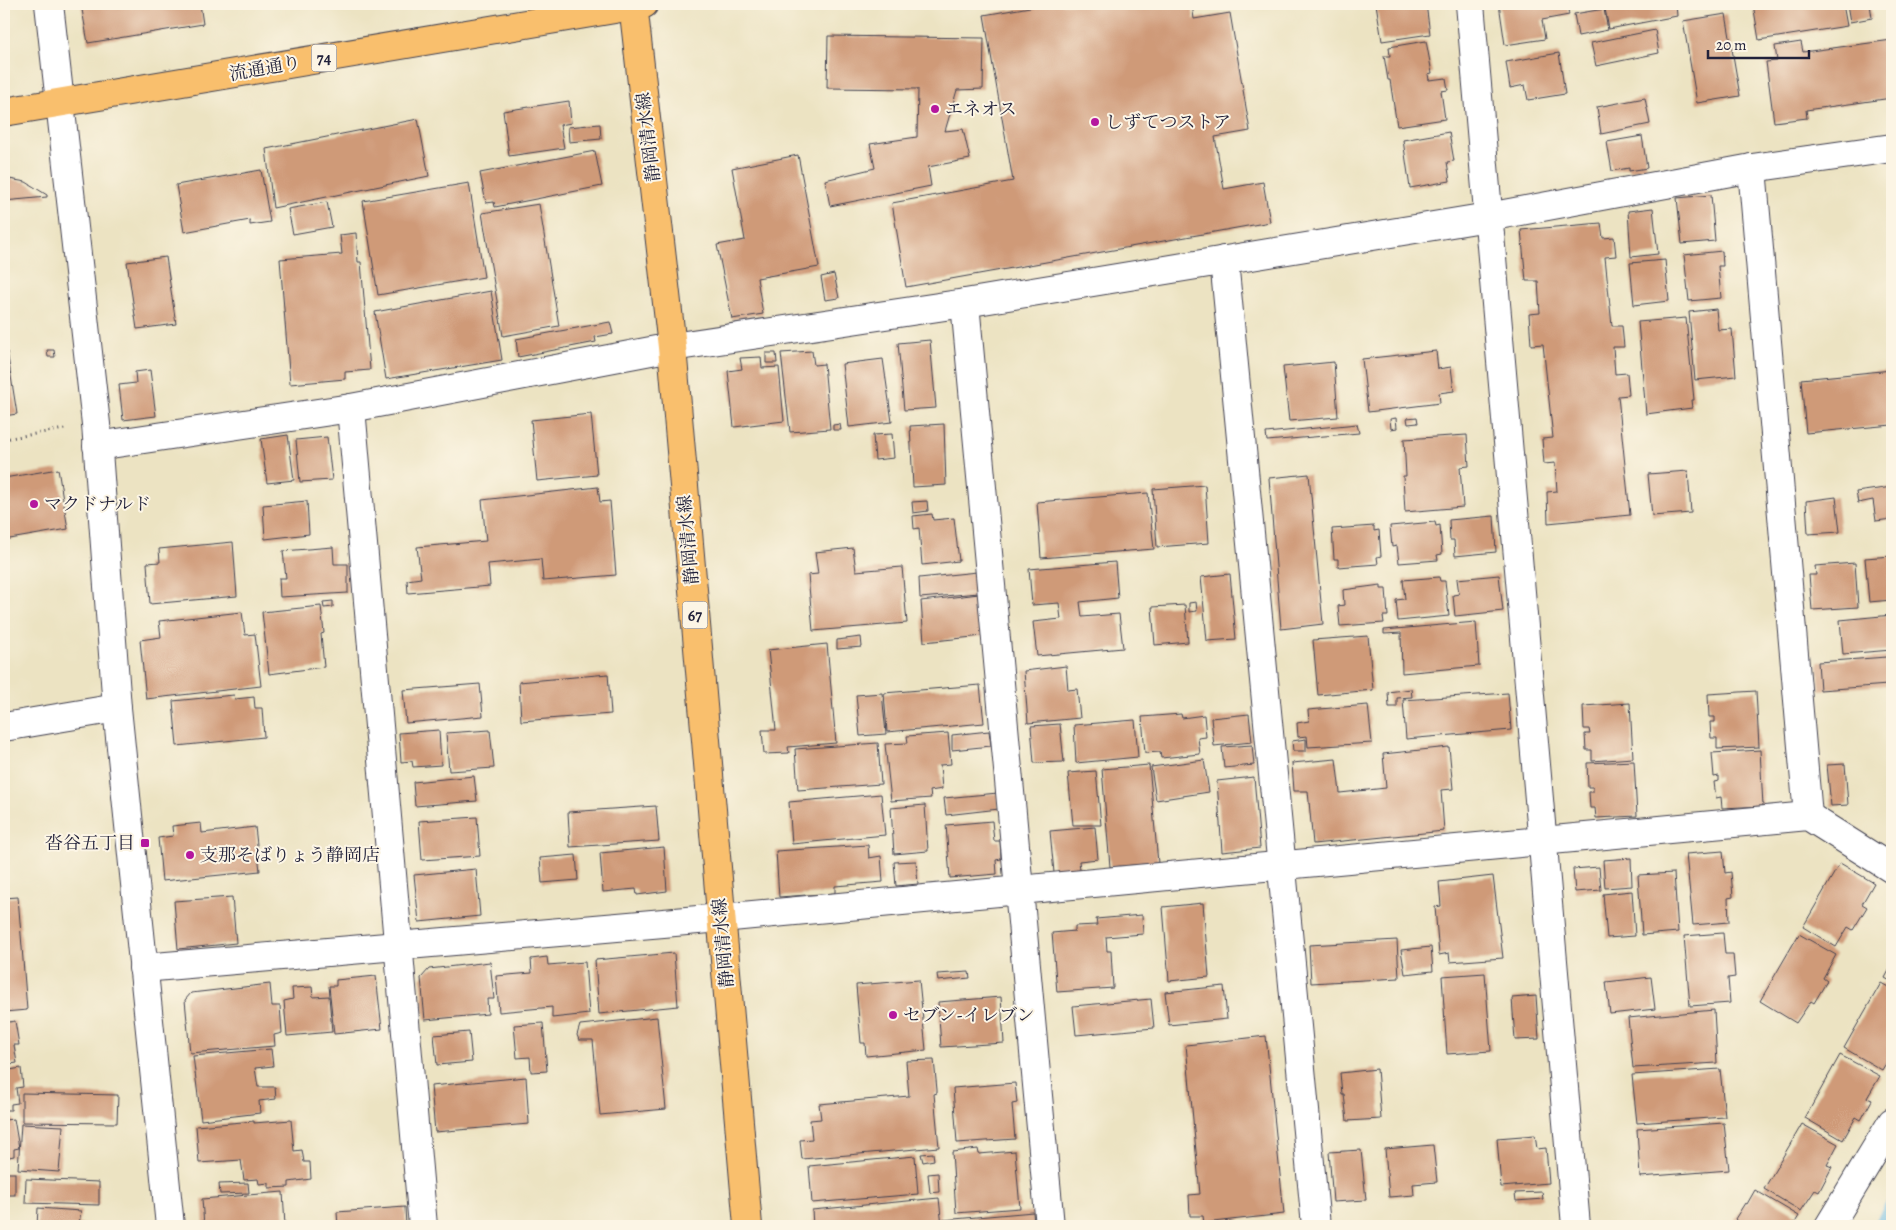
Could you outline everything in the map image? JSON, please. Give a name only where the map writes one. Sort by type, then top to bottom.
[{"type":"main road","name":"流通通り","points":[[4,112],[636,4]]},
{"type":"main road","name":"静岡清水線","points":[[636,4],[672,347],[748,1226]]},
{"type":"street","points":[[49,4],[96,435],[117,708],[170,1226]]},
{"type":"street","points":[[1470,4],[1576,1226]]},
{"type":"street","points":[[96,435],[351,408],[672,347],[965,303],[1488,217],[1752,168],[1892,148]]},
{"type":"street","points":[[1752,168],[1808,816]]},
{"type":"street","points":[[1224,260],[1316,1226]]},
{"type":"street","points":[[965,303],[1050,1226]]},
{"type":"street","points":[[351,408],[423,1226]]},
{"type":"street","points":[[4,727],[117,708]]},
{"type":"street","points":[[143,968],[721,918],[1808,816],[1892,869]]},
{"type":"street","points":[[1829,1226],[1892,1122]]},
{"type":"path","points":[[4,439],[96,435]]},
{"type":"building","points":[[81,4],[200,4],[203,24],[88,43]]},
{"type":"building","points":[[1047,4],[1192,4],[1194,19],[1230,13],[1250,131],[1215,137],[1224,189],[1263,182],[1270,222],[906,287],[892,203],[1013,181],[984,15]]},
{"type":"building","points":[[1376,4],[1426,4],[1430,34],[1382,41]]},
{"type":"building","points":[[1499,4],[1567,4],[1569,15],[1542,20],[1545,39],[1505,45]]},
{"type":"building","points":[[1635,4],[1676,4],[1677,16],[1609,29],[1605,9]]},
{"type":"building","points":[[1753,4],[1843,4],[1847,26],[1759,40]]},
{"type":"building","points":[[1847,4],[1870,4],[1872,18],[1850,22]]},
{"type":"building","points":[[1604,9],[1608,30],[1578,36],[1574,14]]},
{"type":"building","points":[[1726,14],[1740,96],[1697,103],[1683,21]]},
{"type":"building","points":[[1655,30],[1659,53],[1596,66],[1591,43]]},
{"type":"building","name":"エネオス","points":[[828,36],[984,38],[983,89],[957,90],[945,131],[963,129],[970,159],[928,167],[931,186],[830,206],[825,180],[875,168],[870,144],[917,137],[918,89],[827,88]]},
{"type":"building","points":[[1892,40],[1892,98],[1806,110],[1807,118],[1774,122],[1766,62],[1777,61],[1775,46],[1801,42],[1803,52]]},
{"type":"building","points":[[1426,41],[1432,73],[1428,74],[1429,80],[1446,78],[1448,90],[1441,91],[1445,119],[1397,126],[1390,80],[1388,80],[1384,56],[1390,56],[1389,47]]},
{"type":"building","points":[[1559,53],[1565,94],[1528,100],[1525,85],[1510,88],[1506,62]]},
{"type":"building","points":[[1645,98],[1650,124],[1601,134],[1597,107]]},
{"type":"building","points":[[569,101],[571,123],[560,125],[564,148],[509,156],[503,111]]},
{"type":"building","points":[[418,119],[429,176],[273,208],[266,149]]},
{"type":"building","points":[[600,124],[601,139],[569,142],[568,127]]},
{"type":"building","points":[[1449,132],[1454,161],[1447,162],[1450,181],[1410,188],[1403,140]]},
{"type":"building","points":[[1642,136],[1647,168],[1629,171],[1629,168],[1612,171],[1607,142]]},
{"type":"building","points":[[595,151],[602,186],[495,207],[494,202],[486,203],[480,173]]},
{"type":"building","points":[[798,155],[819,267],[757,278],[763,314],[732,319],[717,245],[745,240],[732,168]]},
{"type":"building","points":[[261,170],[270,222],[250,225],[250,220],[184,232],[176,185]]},
{"type":"building","points":[[4,178],[26,182],[47,195],[47,197],[4,201]]},
{"type":"building","points":[[469,183],[484,277],[378,295],[363,201]]},
{"type":"building","points":[[1711,195],[1715,241],[1682,244],[1677,198]]},
{"type":"building","points":[[327,202],[332,227],[293,234],[288,209]]},
{"type":"building","points":[[539,204],[559,326],[503,336],[482,213]]},
{"type":"building","points":[[1653,208],[1658,254],[1631,257],[1628,211]]},
{"type":"building","points":[[1601,223],[1603,238],[1614,237],[1616,256],[1605,257],[1612,326],[1622,326],[1624,347],[1613,347],[1615,374],[1627,373],[1629,395],[1618,396],[1630,515],[1548,523],[1547,492],[1557,491],[1555,463],[1544,464],[1542,439],[1553,438],[1543,344],[1531,345],[1529,314],[1540,313],[1538,281],[1526,281],[1521,230]]},
{"type":"building","points":[[356,233],[358,262],[361,262],[370,370],[345,372],[345,379],[290,384],[280,259],[342,254],[340,235]]},
{"type":"building","points":[[1722,251],[1723,266],[1718,266],[1721,298],[1689,301],[1684,255]]},
{"type":"building","points":[[166,257],[176,324],[137,329],[127,262]]},
{"type":"building","points":[[1665,260],[1669,301],[1634,305],[1630,263]]},
{"type":"building","points":[[834,274],[839,298],[825,300],[821,277]]},
{"type":"building","points":[[491,291],[502,360],[386,379],[375,312]]},
{"type":"building","points":[[1716,309],[1718,330],[1732,329],[1736,376],[1695,380],[1689,312]]},
{"type":"building","points":[[1686,318],[1694,400],[1691,400],[1692,408],[1646,414],[1638,322]]},
{"type":"building","points":[[610,322],[613,334],[595,337],[596,342],[518,357],[516,339]]},
{"type":"building","points":[[4,332],[17,414],[4,416]]},
{"type":"building","points":[[930,340],[936,408],[904,410],[898,343]]},
{"type":"building","points":[[47,350],[54,350],[55,357],[48,357]]},
{"type":"building","points":[[812,351],[814,365],[824,364],[830,429],[790,432],[781,353]]},
{"type":"building","points":[[1436,351],[1438,369],[1451,367],[1454,391],[1439,393],[1440,403],[1368,412],[1362,359]]},
{"type":"building","points":[[766,353],[776,353],[777,363],[766,363]]},
{"type":"building","points":[[761,357],[762,368],[779,367],[784,421],[734,427],[728,371],[742,369],[740,358]]},
{"type":"building","points":[[883,359],[892,422],[849,427],[842,364]]},
{"type":"building","points":[[1334,362],[1338,417],[1289,421],[1283,367]]},
{"type":"building","points":[[150,370],[156,416],[123,420],[119,385],[136,383],[135,372]]},
{"type":"building","points":[[1892,370],[1892,425],[1806,433],[1801,379]]},
{"type":"building","points":[[591,414],[597,475],[537,481],[531,420]]},
{"type":"building","points":[[1417,417],[1418,423],[1408,424],[1407,418]]},
{"type":"building","points":[[1396,418],[1397,428],[1391,429],[1390,419]]},
{"type":"building","points":[[840,424],[841,430],[833,430],[833,425]]},
{"type":"building","points":[[944,424],[946,485],[913,487],[910,426]]},
{"type":"building","points":[[1357,424],[1359,433],[1267,441],[1266,433]]},
{"type":"building","points":[[892,434],[894,458],[875,460],[873,435]]},
{"type":"building","points":[[288,435],[294,480],[267,483],[261,439]]},
{"type":"building","points":[[1467,435],[1469,466],[1460,467],[1463,507],[1405,512],[1403,476],[1406,476],[1404,439]]},
{"type":"building","points":[[327,437],[332,480],[300,482],[296,440]]},
{"type":"building","name":"マクドナルド","points":[[58,469],[68,529],[4,540],[4,478]]},
{"type":"building","points":[[1688,471],[1691,513],[1652,516],[1648,474]]},
{"type":"building","points":[[1309,474],[1323,624],[1281,629],[1269,478]]},
{"type":"building","points":[[1205,485],[1209,543],[1157,547],[1153,489]]},
{"type":"building","points":[[598,487],[600,502],[610,501],[616,575],[543,581],[541,559],[488,564],[490,586],[408,593],[407,580],[421,578],[417,547],[486,541],[482,500]]},
{"type":"building","points":[[1892,487],[1892,519],[1876,521],[1873,500],[1858,503],[1856,492]]},
{"type":"building","points":[[1148,493],[1154,549],[1041,558],[1037,502]]},
{"type":"building","points":[[1836,497],[1840,532],[1808,534],[1806,501]]},
{"type":"building","points":[[307,501],[309,534],[265,539],[263,505]]},
{"type":"building","points":[[927,501],[928,511],[913,513],[912,502]]},
{"type":"building","points":[[932,514],[933,520],[954,518],[959,561],[922,565],[919,528],[914,529],[913,516]]},
{"type":"building","points":[[1494,516],[1496,552],[1455,556],[1454,540],[1450,540],[1449,520]]},
{"type":"building","points":[[1435,522],[1436,526],[1440,525],[1442,554],[1437,555],[1438,560],[1399,563],[1397,546],[1392,547],[1390,526]]},
{"type":"building","points":[[1374,526],[1374,531],[1379,530],[1381,556],[1377,557],[1378,564],[1338,567],[1338,559],[1334,559],[1332,529]]},
{"type":"building","points":[[233,542],[237,596],[150,604],[147,563],[160,562],[159,549]]},
{"type":"building","points":[[333,547],[334,564],[348,564],[348,593],[280,597],[279,578],[286,578],[283,551]]},
{"type":"building","points":[[853,548],[856,571],[902,567],[907,623],[813,631],[808,575],[818,574],[815,552]]},
{"type":"building","points":[[1892,556],[1892,600],[1869,602],[1865,558]]},
{"type":"building","points":[[1115,562],[1118,598],[1080,602],[1082,617],[1119,614],[1123,648],[1037,656],[1033,622],[1061,619],[1059,603],[1032,605],[1029,569]]},
{"type":"building","points":[[1855,563],[1858,607],[1812,610],[1809,575],[1816,575],[1815,566]]},
{"type":"building","points":[[977,572],[979,593],[920,598],[919,578]]},
{"type":"building","points":[[1230,574],[1236,639],[1207,641],[1201,577]]},
{"type":"building","points":[[1499,575],[1503,611],[1455,616],[1453,595],[1459,594],[1457,579]]},
{"type":"building","points":[[1439,577],[1440,581],[1445,581],[1449,616],[1398,621],[1396,600],[1405,599],[1403,580]]},
{"type":"building","points":[[1381,585],[1381,589],[1386,589],[1388,616],[1383,616],[1384,623],[1340,626],[1338,606],[1344,605],[1343,590]]},
{"type":"building","points":[[979,594],[983,636],[924,642],[921,601]]},
{"type":"building","points":[[333,601],[333,607],[324,608],[323,602]]},
{"type":"building","points":[[1196,602],[1197,611],[1189,612],[1189,603]]},
{"type":"building","points":[[1185,605],[1188,642],[1155,645],[1152,607]]},
{"type":"building","points":[[321,606],[324,633],[321,634],[324,667],[269,674],[262,612]]},
{"type":"building","points":[[242,612],[245,635],[255,634],[261,686],[146,699],[140,640],[161,637],[159,621]]},
{"type":"building","points":[[1892,615],[1892,650],[1843,654],[1840,620]]},
{"type":"building","points":[[1476,622],[1479,666],[1402,673],[1401,633],[1384,634],[1384,630]]},
{"type":"building","points":[[1368,636],[1373,690],[1318,695],[1313,640]]},
{"type":"building","points":[[861,637],[862,647],[837,649],[837,640]]},
{"type":"building","points":[[827,644],[836,743],[788,747],[789,753],[764,754],[762,730],[776,730],[768,650]]},
{"type":"building","points":[[1887,657],[1888,685],[1820,690],[1818,662]]},
{"type":"building","points":[[1066,666],[1068,690],[1077,689],[1080,718],[1028,723],[1024,671]]},
{"type":"building","points":[[608,674],[611,714],[521,721],[519,682]]},
{"type":"building","points":[[480,684],[483,716],[406,723],[403,690]]},
{"type":"building","points":[[980,685],[984,723],[887,732],[884,693]]},
{"type":"building","points":[[1411,689],[1412,697],[1397,698],[1397,707],[1389,707],[1388,692]]},
{"type":"building","points":[[1756,691],[1759,747],[1717,749],[1717,738],[1711,738],[1710,722],[1715,722],[1715,717],[1709,717],[1708,694]]},
{"type":"building","points":[[882,693],[886,734],[860,736],[856,695]]},
{"type":"building","points":[[1508,693],[1511,730],[1406,739],[1403,700]]},
{"type":"building","points":[[234,695],[235,699],[254,697],[255,708],[262,708],[264,737],[177,746],[173,701]]},
{"type":"building","points":[[1630,703],[1633,758],[1592,761],[1592,750],[1586,750],[1585,734],[1590,734],[1589,729],[1584,729],[1583,706]]},
{"type":"building","points":[[1368,705],[1372,743],[1308,747],[1307,736],[1298,737],[1297,723],[1309,721],[1308,710]]},
{"type":"building","points":[[1181,714],[1182,718],[1204,715],[1206,737],[1198,738],[1200,754],[1161,758],[1160,752],[1145,753],[1142,717]]},
{"type":"building","points":[[1249,714],[1252,742],[1214,746],[1211,718]]},
{"type":"building","points":[[1135,720],[1138,757],[1076,763],[1074,725]]},
{"type":"building","points":[[1060,724],[1064,762],[1034,763],[1031,726]]},
{"type":"building","points":[[439,730],[441,765],[413,767],[412,761],[401,762],[399,733]]},
{"type":"building","points":[[490,730],[494,768],[449,771],[446,733]]},
{"type":"building","points":[[989,731],[991,746],[952,750],[952,735]]},
{"type":"building","points":[[948,733],[951,764],[940,765],[942,789],[930,791],[931,798],[891,801],[885,744],[908,743],[907,736]]},
{"type":"building","points":[[1306,739],[1306,751],[1293,751],[1292,741]]},
{"type":"building","points":[[878,743],[881,784],[798,790],[795,749]]},
{"type":"building","points":[[1252,745],[1254,765],[1224,768],[1222,747]]},
{"type":"building","points":[[1449,747],[1453,789],[1441,790],[1444,831],[1313,844],[1308,791],[1294,791],[1292,763],[1336,759],[1340,793],[1386,788],[1383,754]]},
{"type":"building","points":[[1760,750],[1763,806],[1722,808],[1721,797],[1716,798],[1714,782],[1719,781],[1719,776],[1714,777],[1712,753]]},
{"type":"building","points":[[1204,760],[1209,792],[1156,800],[1151,767]]},
{"type":"building","points":[[1634,761],[1637,816],[1596,818],[1595,808],[1590,808],[1589,792],[1593,792],[1593,787],[1588,787],[1587,763]]},
{"type":"building","points":[[1845,764],[1848,805],[1831,806],[1827,765]]},
{"type":"building","points":[[1149,765],[1158,863],[1110,867],[1102,769]]},
{"type":"building","points":[[1096,771],[1101,825],[1073,825],[1068,773]]},
{"type":"building","points":[[474,776],[477,801],[415,806],[413,782]]},
{"type":"building","points":[[1254,777],[1260,848],[1222,852],[1217,781]]},
{"type":"building","points":[[998,793],[999,809],[946,815],[944,798]]},
{"type":"building","points":[[881,794],[885,835],[792,844],[789,802]]},
{"type":"building","points":[[925,805],[928,851],[894,854],[891,808]]},
{"type":"building","points":[[656,806],[659,841],[570,847],[568,812]]},
{"type":"building","points":[[477,817],[480,856],[422,860],[419,821]]},
{"type":"building","points":[[992,821],[994,841],[1000,841],[1001,859],[996,860],[997,874],[950,878],[946,825]]},
{"type":"building","points":[[201,823],[202,833],[255,827],[260,871],[162,881],[158,838],[173,836],[172,826]]},
{"type":"building","points":[[1095,827],[1098,859],[1079,861],[1080,870],[1054,873],[1050,831]]},
{"type":"building","points":[[868,845],[869,858],[881,856],[883,882],[835,886],[835,893],[779,897],[776,851]]},
{"type":"building","points":[[664,847],[667,891],[637,895],[636,889],[603,892],[600,853]]},
{"type":"building","points":[[1723,851],[1725,873],[1731,872],[1733,897],[1728,898],[1729,922],[1693,925],[1686,854]]},
{"type":"building","points":[[576,855],[578,880],[542,883],[540,858]]},
{"type":"building","points":[[1631,858],[1632,886],[1605,888],[1603,860]]},
{"type":"building","points":[[916,861],[918,884],[896,886],[894,862]]},
{"type":"building","points":[[1840,863],[1874,883],[1862,904],[1867,907],[1853,930],[1848,927],[1836,947],[1803,927]]},
{"type":"building","points":[[1599,867],[1601,890],[1575,892],[1573,869]]},
{"type":"building","points":[[476,869],[480,916],[419,922],[414,875]]},
{"type":"building","points":[[1674,873],[1678,932],[1642,935],[1638,875]]},
{"type":"building","points":[[1493,876],[1503,958],[1450,962],[1449,953],[1439,955],[1435,907],[1441,906],[1439,882]]},
{"type":"building","points":[[1632,891],[1635,936],[1607,938],[1603,894]]},
{"type":"building","points":[[18,897],[27,1010],[4,1012],[4,898]]},
{"type":"building","points":[[232,897],[236,943],[178,949],[174,901]]},
{"type":"building","points":[[1203,903],[1209,977],[1169,981],[1163,907]]},
{"type":"building","points":[[1142,915],[1143,934],[1106,937],[1107,951],[1111,951],[1113,988],[1057,992],[1052,933],[1075,931],[1075,926],[1097,925],[1096,919]]},
{"type":"building","points":[[1723,933],[1725,954],[1733,954],[1735,977],[1728,978],[1730,1003],[1690,1006],[1684,936]]},
{"type":"building","points":[[1799,934],[1836,955],[1823,978],[1827,981],[1814,1003],[1811,1001],[1796,1023],[1760,1001]]},
{"type":"building","points":[[1397,940],[1399,978],[1311,983],[1309,945]]},
{"type":"building","points":[[1431,947],[1433,971],[1405,974],[1401,950]]},
{"type":"building","points":[[674,953],[678,1006],[599,1014],[595,960]]},
{"type":"building","points":[[547,957],[548,965],[585,962],[589,1014],[552,1018],[552,1007],[499,1012],[496,976],[532,973],[531,959]]},
{"type":"building","points":[[490,962],[494,999],[487,999],[488,1014],[425,1020],[421,978],[429,969]]},
{"type":"building","points":[[1892,965],[1892,982],[1885,978]]},
{"type":"building","points":[[969,972],[970,978],[938,981],[937,974]]},
{"type":"building","points":[[1485,973],[1491,1051],[1447,1054],[1442,976]]},
{"type":"building","points":[[376,976],[382,1029],[334,1034],[329,986],[336,986],[336,980]]},
{"type":"building","points":[[1651,977],[1655,1009],[1610,1014],[1606,982]]},
{"type":"building","points":[[919,980],[926,1050],[866,1056],[865,1043],[861,1043],[856,985]]},
{"type":"building","points":[[1881,983],[1892,989],[1892,1053],[1882,1070],[1844,1048]]},
{"type":"building","points":[[270,984],[272,1006],[280,1006],[282,1033],[274,1035],[275,1046],[190,1053],[185,1000],[191,993]]},
{"type":"building","points":[[1224,986],[1227,1019],[1169,1025],[1165,992]]},
{"type":"building","points":[[312,987],[313,997],[329,996],[332,1032],[287,1036],[284,1001],[293,999],[292,988]]},
{"type":"building","points":[[1536,996],[1539,1039],[1515,1040],[1512,998]]},
{"type":"building","points":[[1001,997],[1004,1043],[941,1047],[938,1002]]},
{"type":"building","points":[[1151,999],[1154,1028],[1076,1035],[1073,1006]]},
{"type":"building","points":[[1714,1010],[1717,1063],[1633,1068],[1628,1018]]},
{"type":"building","points":[[657,1017],[666,1109],[600,1115],[593,1040],[579,1040],[577,1035],[580,1025]]},
{"type":"building","points":[[15,1021],[19,1045],[14,1045],[17,1063],[4,1065],[4,1023]]},
{"type":"building","points":[[543,1023],[547,1071],[531,1072],[530,1057],[517,1058],[514,1025]]},
{"type":"building","points":[[469,1032],[472,1062],[437,1065],[434,1035]]},
{"type":"building","points":[[1266,1036],[1284,1214],[1204,1223],[1203,1216],[1190,1216],[1189,1195],[1200,1194],[1186,1045]]},
{"type":"building","points":[[271,1049],[273,1066],[255,1068],[258,1087],[275,1087],[276,1099],[259,1101],[260,1113],[201,1120],[193,1056]]},
{"type":"building","points":[[1840,1055],[1880,1076],[1867,1098],[1872,1100],[1861,1120],[1856,1117],[1843,1140],[1805,1118]]},
{"type":"building","points":[[934,1060],[937,1093],[934,1094],[939,1147],[802,1159],[800,1140],[812,1139],[810,1120],[821,1119],[819,1104],[909,1096],[906,1061]]},
{"type":"building","points":[[21,1068],[23,1087],[16,1088],[18,1103],[11,1104],[11,1110],[4,1110],[4,1071]]},
{"type":"building","points":[[1377,1069],[1381,1119],[1347,1121],[1340,1073]]},
{"type":"building","points":[[1720,1069],[1725,1117],[1637,1123],[1632,1075]]},
{"type":"building","points":[[526,1077],[529,1124],[435,1132],[431,1086]]},
{"type":"building","points":[[1015,1083],[1017,1103],[1012,1104],[1015,1139],[957,1143],[953,1088]]},
{"type":"building","points":[[22,1093],[118,1095],[117,1123],[22,1122]]},
{"type":"building","points":[[14,1119],[19,1148],[14,1149],[14,1156],[4,1158],[4,1120]]},
{"type":"building","points":[[291,1120],[294,1151],[302,1150],[304,1162],[310,1162],[311,1179],[289,1182],[289,1187],[269,1188],[269,1183],[259,1184],[258,1179],[244,1180],[241,1160],[199,1163],[196,1126]]},
{"type":"building","points":[[1724,1123],[1729,1170],[1640,1177],[1637,1129]]},
{"type":"building","points":[[21,1124],[63,1126],[59,1172],[18,1169]]},
{"type":"building","points":[[1802,1124],[1838,1144],[1827,1165],[1832,1167],[1819,1192],[1815,1190],[1801,1211],[1764,1189]]},
{"type":"building","points":[[1535,1135],[1537,1149],[1546,1148],[1549,1183],[1501,1187],[1497,1138]]},
{"type":"building","points":[[1433,1145],[1437,1182],[1413,1184],[1414,1195],[1389,1197],[1385,1149]]},
{"type":"building","points":[[978,1149],[979,1154],[1015,1151],[1020,1208],[956,1213],[952,1152]]},
{"type":"building","points":[[1361,1150],[1366,1200],[1333,1202],[1329,1152]]},
{"type":"building","points":[[933,1153],[934,1160],[923,1162],[921,1154]]},
{"type":"building","points":[[915,1156],[918,1194],[812,1203],[809,1166]]},
{"type":"building","points":[[4,1173],[15,1173],[15,1195],[4,1195]]},
{"type":"building","points":[[938,1173],[939,1192],[930,1193],[928,1174]]},
{"type":"building","points":[[26,1179],[99,1182],[99,1205],[25,1203]]},
{"type":"building","points":[[248,1183],[249,1193],[220,1194],[219,1184]]},
{"type":"building","points":[[1755,1190],[1799,1216],[1793,1226],[1734,1226],[1737,1221],[1735,1219]]},
{"type":"building","points":[[283,1192],[285,1226],[204,1226],[202,1199]]},
{"type":"building","points":[[1542,1192],[1543,1199],[1516,1201],[1515,1193]]},
{"type":"building","points":[[939,1198],[942,1226],[813,1226],[812,1210]]},
{"type":"building","points":[[405,1207],[406,1226],[338,1226],[337,1212]]},
{"type":"building","points":[[38,1208],[81,1211],[79,1224],[87,1226],[37,1226]]},
{"type":"building","points":[[1033,1212],[1034,1226],[944,1226],[943,1220]]},
{"type":"waterway","points":[[1878,1226],[1892,1202]]},
{"type":"place","name":"エネオス","points":[[935,109]]},
{"type":"place","name":"しずてつストア","points":[[1095,122]]},
{"type":"place","name":"マクドナルド","points":[[34,504]]},
{"type":"place","name":"沓谷五丁目","points":[[145,843]]},
{"type":"place","name":"支那そばりょう静岡店","points":[[190,855]]},
{"type":"place","name":"セブン-イレブン","points":[[893,1015]]}]
